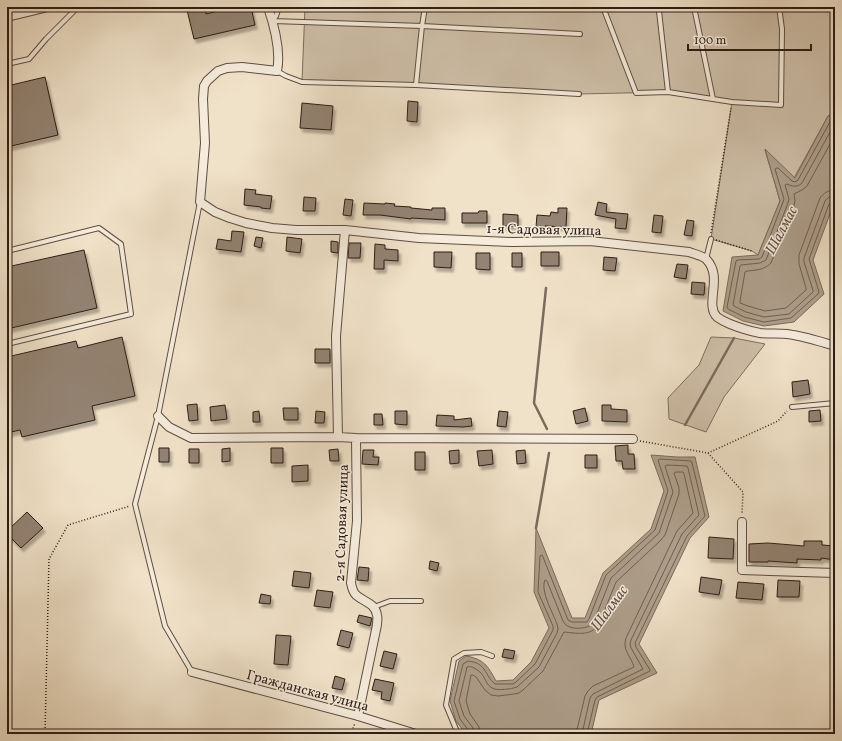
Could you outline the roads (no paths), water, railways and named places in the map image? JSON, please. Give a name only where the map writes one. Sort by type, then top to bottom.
[{"type":"street","points":[[7,16],[44,7]]},
{"type":"street","points":[[200,202],[205,144],[203,99],[204,86],[207,81],[218,71],[227,68],[242,67],[277,71],[278,54],[273,21],[268,7]]},
{"type":"street","name":"1-я Садовая улица","points":[[200,202],[215,212],[225,216],[246,223],[272,228],[296,230],[345,230],[419,238],[512,242],[590,241],[689,252],[706,259]]},
{"type":"street","points":[[338,437],[336,336],[345,230]]},
{"type":"street","points":[[706,259],[714,275],[712,311],[716,316],[742,329],[760,333],[786,334],[808,338],[835,346]]},
{"type":"street","points":[[158,416],[169,427],[191,438],[338,437],[633,439]]},
{"type":"street","name":"2-я Садовая улица","points":[[356,438],[357,521],[351,583],[356,595],[374,607]]},
{"type":"street","points":[[742,522],[742,570],[835,573]]},
{"type":"street","points":[[358,716],[377,625],[377,615],[374,607]]},
{"type":"street","name":"Гражданская улица","points":[[192,672],[358,716],[416,734]]},
{"type":"lane","points":[[7,64],[29,59],[46,39],[78,7]]},
{"type":"lane","points":[[279,7],[273,21],[422,26],[580,34]]},
{"type":"lane","points":[[416,85],[425,7]]},
{"type":"lane","points":[[603,7],[636,93],[668,92],[732,102],[781,105],[782,29],[779,7]]},
{"type":"lane","points":[[657,7],[668,92]]},
{"type":"lane","points":[[694,7],[713,99]]},
{"type":"lane","points":[[277,71],[302,82],[416,85],[580,94]]},
{"type":"lane","points":[[192,672],[165,626],[135,504],[158,416],[200,202]]},
{"type":"lane","points":[[7,251],[99,228],[121,244],[132,314],[7,344]]},
{"type":"lane","points":[[706,259],[710,239]]},
{"type":"lane","points":[[792,407],[835,403]]},
{"type":"lane","points":[[374,607],[390,601],[421,601]]},
{"type":"lane","points":[[458,734],[446,705],[454,659],[464,653],[481,652],[492,656]]},
{"type":"water","points":[[835,113],[835,200],[813,260],[824,294],[794,322],[764,326],[743,321],[723,311],[732,257],[758,255],[780,201],[765,149],[795,178],[828,116]]},
{"type":"water","points":[[651,455],[695,457],[709,517],[690,538],[639,644],[657,673],[599,700],[591,734],[466,734],[456,721],[450,701],[459,661],[466,656],[472,657],[481,661],[488,667],[496,681],[513,680],[531,662],[549,628],[534,592],[536,528],[572,618],[585,618],[603,573],[651,529],[664,491]]},
{"type":"waterway","points":[[546,288],[534,403],[547,429]]},
{"type":"waterway","name":"Шалмас","points":[[685,425],[734,338]]},
{"type":"waterway","points":[[536,528],[549,453]]}]
